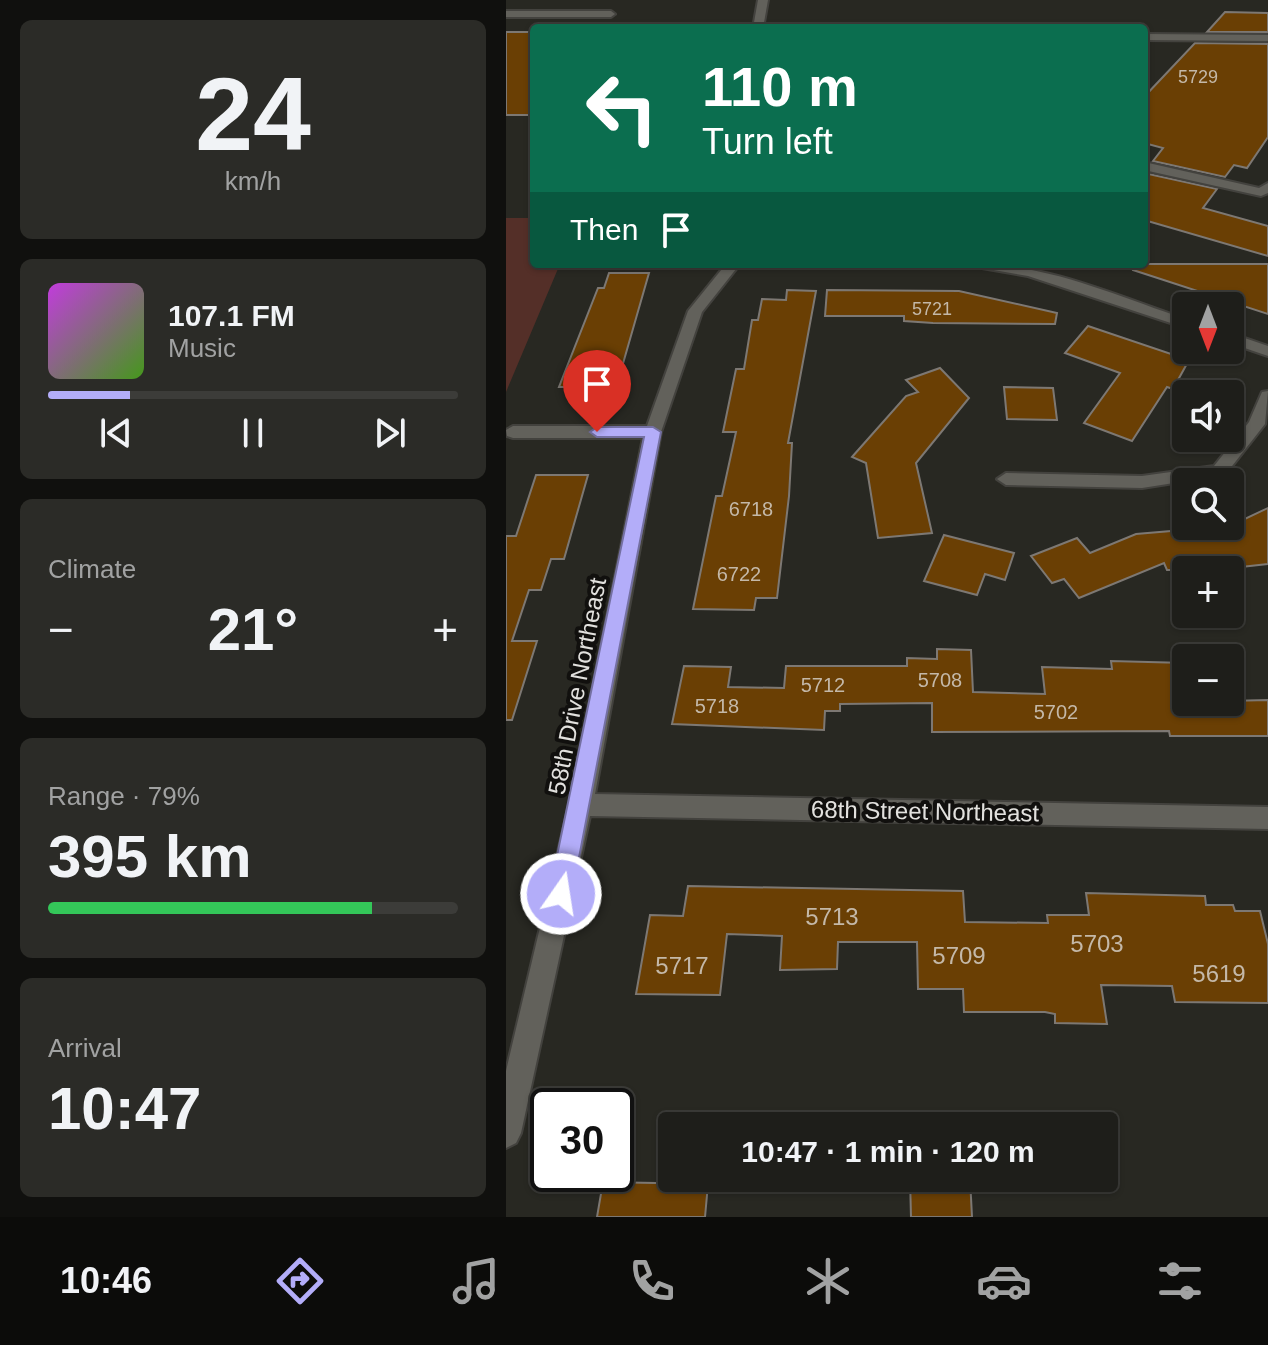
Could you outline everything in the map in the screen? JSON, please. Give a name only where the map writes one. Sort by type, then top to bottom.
[{"type":"street","points":[[759,24],[763,0]]},
{"type":"street","points":[[1148,37],[1268,38]]},
{"type":"street","points":[[1148,167],[1265,190]]},
{"type":"street","name":"58th Drive Northeast","points":[[506,1133],[581,805],[653,432],[695,311],[730,268]]},
{"type":"street","points":[[1006,268],[1031,272],[1172,319]]},
{"type":"street","points":[[1244,343],[1268,351]]},
{"type":"street","points":[[1006,479],[1142,482],[1219,471],[1257,424],[1268,396]]},
{"type":"street","points":[[513,432],[653,432]]},
{"type":"street","name":"68th Street Northeast","points":[[581,805],[1268,818]]},
{"type":"lane","points":[[506,14],[611,14]]},
{"type":"shaded area","points":[[506,218],[530,218],[530,268],[558,268],[506,392]]},
{"type":"building","points":[[1225,12],[1268,13],[1268,32],[1207,32]]},
{"type":"building","points":[[506,32],[530,32],[530,115],[506,115]]},
{"type":"building","points":[[1195,43],[1268,44],[1268,137],[1247,168],[1234,165],[1225,177],[1153,161],[1163,148],[1148,144],[1148,93]]},
{"type":"building","points":[[1148,174],[1217,189],[1203,208],[1268,226],[1268,256],[1148,221]]},
{"type":"building","points":[[1148,264],[1268,264],[1268,314],[1244,306],[1244,292],[1200,292],[1133,268],[1148,268]]},
{"type":"building","points":[[609,273],[649,273],[620,374],[609,378],[606,387],[559,387],[598,288],[604,288]]},
{"type":"building","points":[[787,290],[816,291],[788,443],[792,443],[789,496],[777,598],[756,598],[754,610],[693,609],[716,496],[722,496],[736,432],[723,432],[736,369],[744,369],[752,320],[758,320],[762,299],[786,300]]},
{"type":"building","points":[[827,290],[959,291],[1057,313],[1055,324],[933,323],[904,321],[904,316],[825,316]]},
{"type":"building","points":[[1088,326],[1172,354],[1172,364],[1187,364],[1178,380],[1172,380],[1172,389],[1167,387],[1132,441],[1084,423],[1120,373],[1065,353]]},
{"type":"building","points":[[940,368],[969,398],[916,463],[932,533],[878,538],[866,463],[852,457],[906,396],[918,392],[906,380]]},
{"type":"building","points":[[1004,387],[1053,388],[1057,420],[1007,419]]},
{"type":"building","points":[[536,475],[588,475],[564,559],[551,559],[541,590],[529,590],[512,641],[537,641],[512,720],[506,720],[506,536],[516,536]]},
{"type":"building","points":[[1268,508],[1268,564],[1244,567],[1244,556],[1172,556],[1172,570],[1167,570],[1164,563],[1079,598],[1064,579],[1052,583],[1031,556],[1077,538],[1090,553],[1136,534],[1172,531],[1172,540],[1244,540],[1244,519]]},
{"type":"building","points":[[944,535],[1014,553],[1005,580],[985,574],[977,595],[924,581]]},
{"type":"building","points":[[937,649],[971,650],[973,692],[1045,694],[1042,667],[1112,669],[1111,661],[1172,663],[1172,716],[1244,716],[1244,701],[1268,700],[1268,736],[1170,736],[1169,731],[932,732],[932,703],[840,704],[840,711],[825,711],[824,730],[672,724],[684,666],[731,667],[728,687],[784,688],[786,666],[907,666],[907,658],[937,659]]},
{"type":"building","points":[[688,886],[963,891],[965,922],[1048,923],[1047,915],[1089,915],[1086,893],[1205,896],[1206,905],[1233,905],[1235,911],[1260,911],[1268,944],[1268,1003],[1175,1002],[1172,986],[1101,985],[1107,1024],[1055,1023],[1055,1014],[1045,1012],[964,1012],[963,989],[918,989],[917,942],[838,942],[837,969],[780,970],[782,936],[727,934],[720,995],[636,994],[650,915],[683,916]]},
{"type":"building","points":[[634,1183],[658,1183],[658,1192],[707,1192],[705,1217],[597,1217],[601,1192],[634,1192]]},
{"type":"building","points":[[910,1192],[971,1192],[972,1217],[911,1217]]},
{"type":"route","points":[[561,894],[653,432],[597,432]]}]
